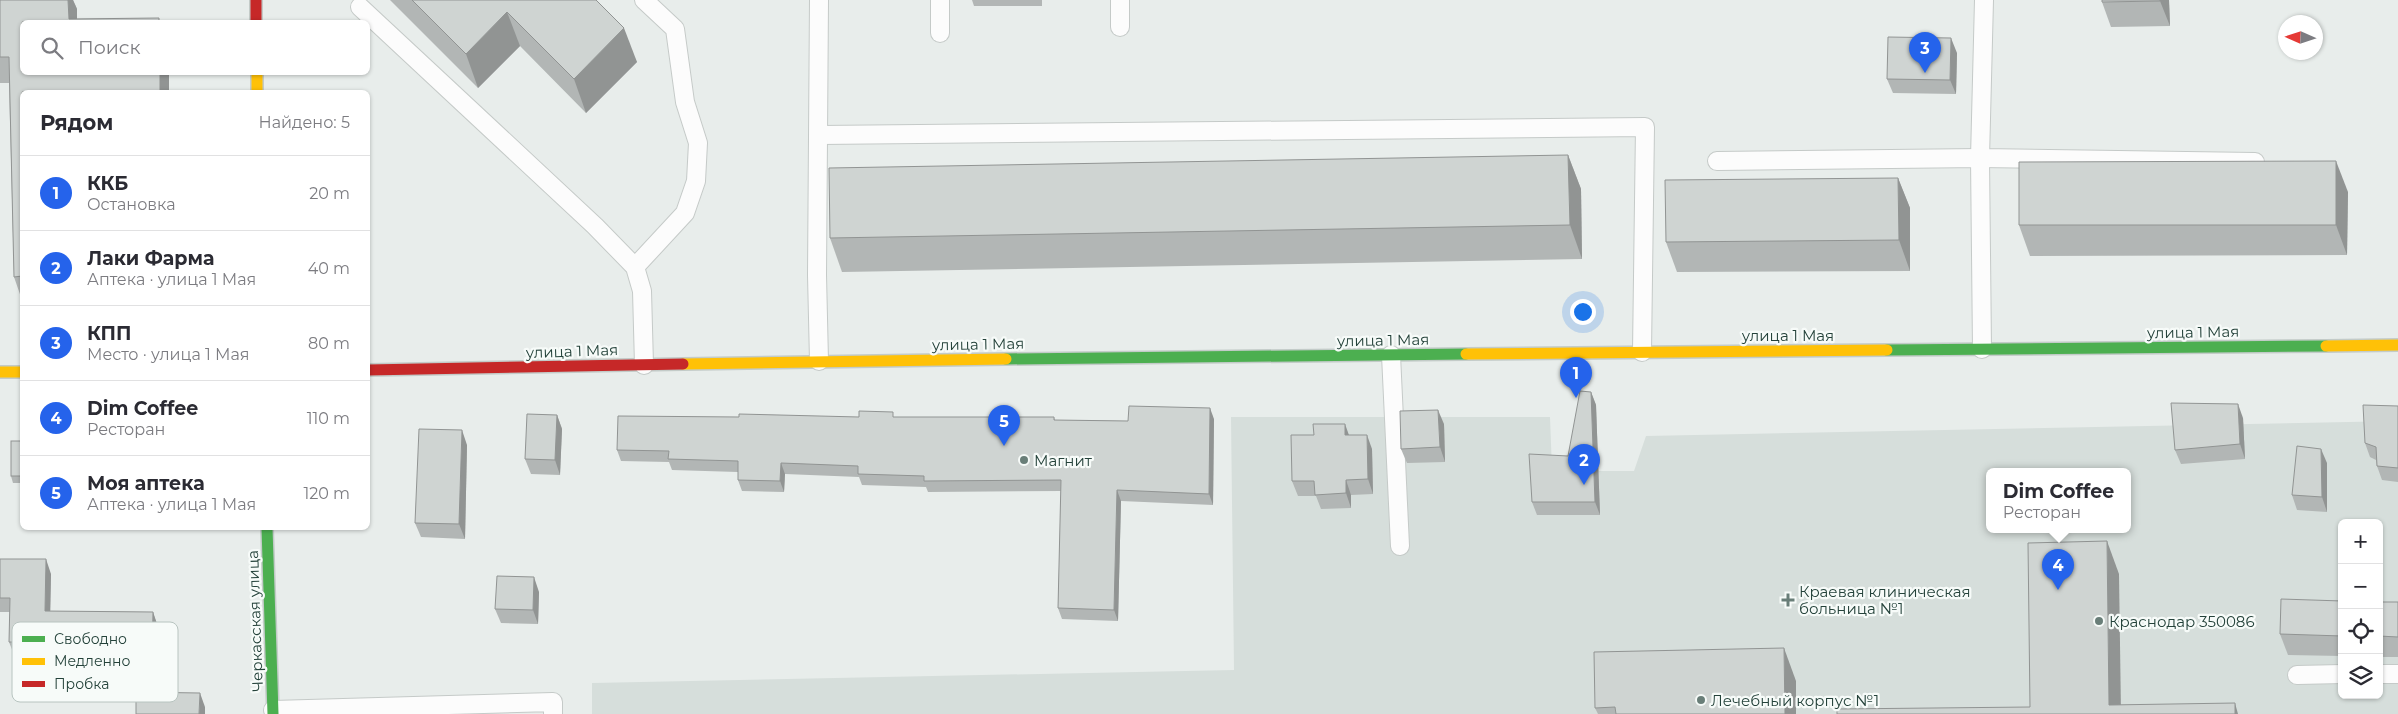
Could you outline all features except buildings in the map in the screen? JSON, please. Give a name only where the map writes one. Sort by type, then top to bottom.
[{"type":"street","points":[[256,0],[256,20]]},
{"type":"street","points":[[257,75],[257,90]]},
{"type":"street","name":"улица 1 Мая","points":[[370,370],[819,361],[2398,345]]},
{"type":"street","points":[[0,372],[20,372]]},
{"type":"street","name":"Черкасская улица","points":[[267,530],[273,712]]},
{"type":"lane","points":[[635,267],[685,213],[696,181],[698,143],[685,102],[675,29],[644,0]]},
{"type":"lane","points":[[819,361],[817,275],[820,0]]},
{"type":"lane","points":[[940,0],[940,34]]},
{"type":"lane","points":[[1120,0],[1120,27]]},
{"type":"lane","points":[[1982,349],[1980,158],[1984,0]]},
{"type":"lane","points":[[360,7],[595,226],[635,267],[642,291],[644,365]]},
{"type":"lane","points":[[820,134],[1645,127],[1642,352]]},
{"type":"lane","points":[[1717,161],[1980,158],[2274,162]]},
{"type":"lane","points":[[1391,355],[1400,546]]},
{"type":"lane","points":[[2297,675],[2338,674]]},
{"type":"lane","points":[[2383,674],[2398,674]]},
{"type":"lane","points":[[273,712],[553,702],[553,714]]},
{"type":"shaded area","name":"Краевая клиническая больница №1","points":[[1231,417],[1550,417],[1552,470],[1598,471],[1634,471],[1646,436],[2398,421],[2398,714],[592,714],[592,683],[1234,670]]},
{"type":"traffic: fast","points":[[1887,350],[2326,346]]},
{"type":"traffic: fast","points":[[1006,359],[1466,354]]},
{"type":"traffic: fast","points":[[267,530],[273,714]]},
{"type":"traffic: slow","points":[[257,75],[257,90]]},
{"type":"traffic: slow","points":[[2326,346],[2398,345]]},
{"type":"traffic: slow","points":[[1466,354],[1887,350]]},
{"type":"traffic: slow","points":[[683,364],[1006,359]]},
{"type":"traffic: slow","points":[[0,372],[20,372]]},
{"type":"traffic: jam","points":[[256,0],[256,20]]},
{"type":"traffic: jam","points":[[370,370],[683,364]]},
{"type":"place","name":"КПП","points":[[1925,73]]},
{"type":"place","name":"ККБ","points":[[1576,398]]},
{"type":"place","name":"Моя аптека","points":[[1004,446]]},
{"type":"place","name":"Магнит","points":[[1024,460]]},
{"type":"place","name":"Лаки Фарма","points":[[1584,485]]},
{"type":"place","name":"Dim Coffee","points":[[2058,590]]},
{"type":"place","name":"Краевая клиническая больница №1","points":[[1788,600]]},
{"type":"place","name":"Краснодар 350086","points":[[2099,621]]},
{"type":"place","name":"Лечебный корпус №1","points":[[1701,700]]}]
